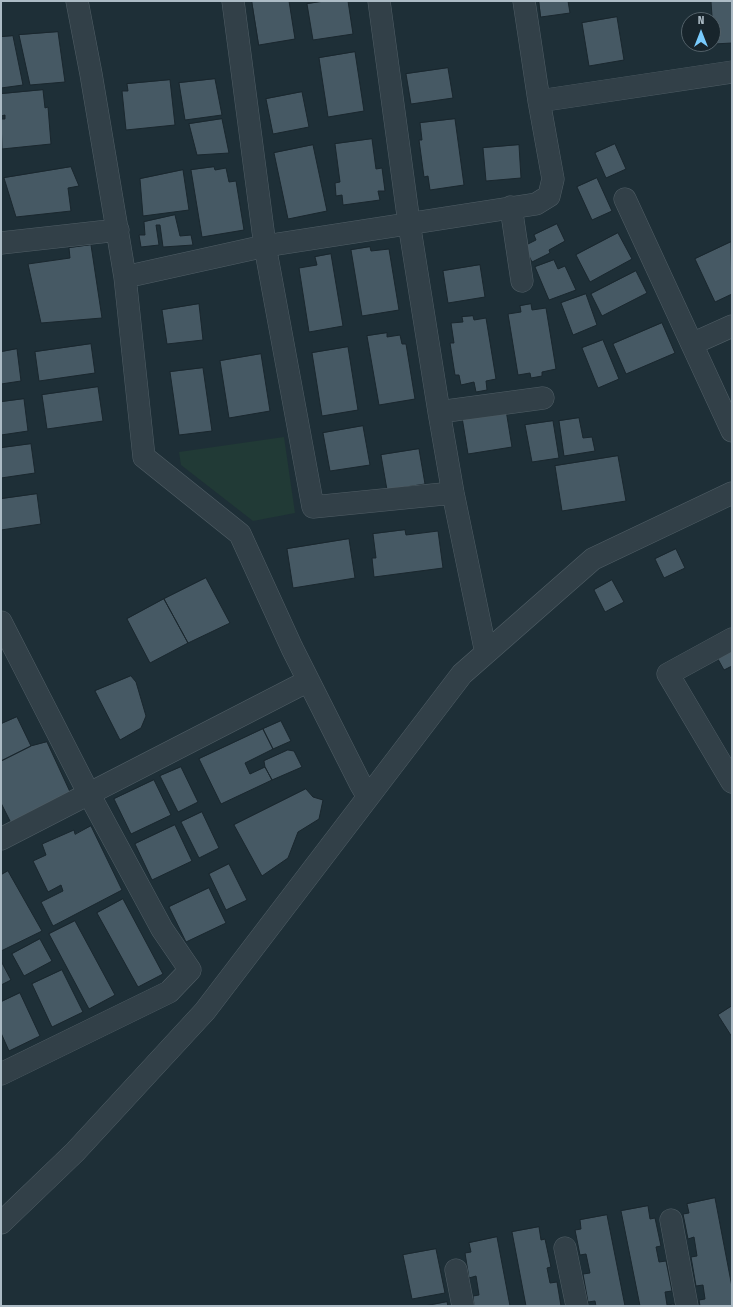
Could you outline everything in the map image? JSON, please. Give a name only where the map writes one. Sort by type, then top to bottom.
[{"type":"street","points":[[76,1],[118,230],[125,277],[144,457],[240,534],[308,681],[368,797]]},
{"type":"street","points":[[233,1],[265,246],[306,509],[452,493]]},
{"type":"street","points":[[379,1],[409,223],[452,493],[486,653]]},
{"type":"street","points":[[125,277],[265,246],[536,204],[549,196],[553,179],[539,101],[524,1]]},
{"type":"street","points":[[539,101],[732,72]]},
{"type":"street","points":[[625,199],[732,431]]},
{"type":"street","points":[[511,207],[522,280]]},
{"type":"street","points":[[1,243],[118,230]]},
{"type":"street","points":[[692,344],[732,326]]},
{"type":"street","points":[[439,412],[543,398]]},
{"type":"street","points":[[1,1223],[75,1152],[205,1011],[462,674],[593,559],[732,493]]},
{"type":"street","points":[[1,622],[89,794],[162,929],[190,970],[169,992],[1,1074]]},
{"type":"street","points":[[732,639],[668,674],[732,782]]},
{"type":"street","points":[[1,839],[308,681]]},
{"type":"street","points":[[671,1220],[687,1306]]},
{"type":"street","points":[[565,1248],[577,1306]]},
{"type":"street","points":[[456,1270],[463,1306]]},
{"type":"green space","points":[[284,437],[295,513],[253,521],[181,465],[179,452]]},
{"type":"building","points":[[252,1],[289,1],[295,39],[259,45]]},
{"type":"building","points":[[325,1],[348,1],[353,34],[313,40],[307,4]]},
{"type":"building","points":[[539,1],[568,1],[570,13],[541,17]]},
{"type":"building","points":[[732,1],[732,43],[721,44],[721,12],[712,12],[711,2]]},
{"type":"building","points":[[617,17],[624,60],[589,66],[582,23]]},
{"type":"building","points":[[58,32],[65,82],[30,85],[19,35]]},
{"type":"building","points":[[13,36],[23,85],[1,88],[1,37]]},
{"type":"building","points":[[355,52],[364,111],[328,117],[319,58]]},
{"type":"building","points":[[448,68],[453,98],[411,104],[406,74]]},
{"type":"building","points":[[215,79],[222,115],[185,120],[179,83]]},
{"type":"building","points":[[170,80],[175,125],[126,130],[122,91],[128,91],[127,84]]},
{"type":"building","points":[[43,90],[45,108],[48,107],[51,144],[2,149],[1,119],[5,119],[5,115],[1,116],[1,94]]},
{"type":"building","points":[[302,92],[309,127],[273,134],[266,99]]},
{"type":"building","points":[[222,119],[229,153],[197,155],[189,124]]},
{"type":"building","points":[[455,119],[464,185],[430,190],[428,176],[424,177],[419,140],[422,140],[420,123]]},
{"type":"building","points":[[372,139],[376,169],[382,168],[385,191],[378,191],[380,200],[343,205],[342,195],[336,196],[335,183],[340,182],[335,144]]},
{"type":"building","points":[[615,144],[626,169],[606,178],[595,153]]},
{"type":"building","points":[[313,145],[327,211],[288,219],[274,153]]},
{"type":"building","points":[[519,145],[521,178],[486,181],[483,148]]},
{"type":"building","points":[[71,167],[79,186],[68,188],[71,211],[16,217],[4,178]]},
{"type":"building","points":[[214,167],[215,170],[226,168],[229,182],[236,181],[244,230],[202,237],[191,170]]},
{"type":"building","points":[[183,170],[189,210],[143,216],[140,179]]},
{"type":"building","points":[[597,178],[612,211],[592,220],[577,187]]},
{"type":"building","points":[[175,215],[180,236],[191,235],[193,245],[163,247],[160,225],[156,225],[159,245],[141,247],[139,235],[145,235],[144,222]]},
{"type":"building","points":[[557,224],[565,241],[549,250],[550,253],[532,262],[524,246],[536,240],[534,235]]},
{"type":"building","points":[[618,233],[632,259],[590,282],[576,255]]},
{"type":"building","points":[[731,242],[732,294],[715,302],[695,259]]},
{"type":"building","points":[[91,245],[102,318],[41,323],[28,264],[70,258],[69,248]]},
{"type":"building","points":[[370,247],[371,251],[389,249],[399,310],[362,316],[351,250]]},
{"type":"building","points":[[331,254],[343,326],[309,332],[299,268],[317,265],[315,257]]},
{"type":"building","points":[[554,260],[558,269],[565,266],[576,290],[549,300],[535,267]]},
{"type":"building","points":[[480,265],[485,297],[448,303],[443,271]]},
{"type":"building","points":[[636,271],[647,293],[602,316],[591,294]]},
{"type":"building","points":[[586,294],[597,325],[573,335],[561,303]]},
{"type":"building","points":[[199,304],[203,340],[167,344],[162,310]]},
{"type":"building","points":[[531,304],[532,310],[546,308],[556,369],[542,372],[542,376],[531,378],[530,373],[518,375],[508,314],[521,312],[520,306]]},
{"type":"building","points":[[473,316],[474,320],[486,318],[496,379],[486,381],[487,390],[476,392],[474,382],[461,385],[459,375],[455,375],[450,343],[454,343],[451,323],[463,322],[462,317]]},
{"type":"building","points":[[662,323],[675,353],[626,374],[613,344]]},
{"type":"building","points":[[387,333],[387,337],[400,335],[402,344],[406,344],[415,399],[379,405],[367,336]]},
{"type":"building","points":[[603,340],[619,379],[598,388],[582,348]]},
{"type":"building","points":[[91,344],[95,373],[39,381],[35,352]]},
{"type":"building","points":[[348,347],[358,410],[322,416],[312,353]]},
{"type":"building","points":[[17,349],[21,381],[1,384],[1,352]]},
{"type":"building","points":[[261,354],[270,411],[229,418],[220,361]]},
{"type":"building","points":[[203,368],[212,431],[179,435],[170,372]]},
{"type":"building","points":[[98,387],[103,421],[47,429],[42,395]]},
{"type":"building","points":[[24,399],[28,431],[1,435],[1,402]]},
{"type":"building","points":[[506,410],[512,447],[468,454],[462,417]]},
{"type":"building","points":[[579,418],[583,438],[592,437],[595,451],[564,456],[559,421]]},
{"type":"building","points":[[553,421],[559,458],[532,462],[525,425]]},
{"type":"building","points":[[363,426],[370,465],[330,471],[323,433]]},
{"type":"building","points":[[31,444],[35,473],[1,478],[1,448]]},
{"type":"building","points":[[419,449],[425,484],[387,490],[381,455]]},
{"type":"building","points":[[618,456],[626,501],[562,511],[555,466]]},
{"type":"building","points":[[37,494],[41,524],[1,530],[1,499]]},
{"type":"building","points":[[405,530],[406,535],[438,531],[443,568],[374,577],[372,558],[376,558],[373,534]]},
{"type":"building","points":[[349,539],[355,578],[293,588],[287,549]]},
{"type":"building","points":[[676,549],[685,568],[664,578],[655,559]]},
{"type":"building","points":[[206,578],[230,623],[188,643],[164,599]]},
{"type":"building","points":[[612,580],[624,602],[605,612],[594,590]]},
{"type":"building","points":[[164,599],[188,643],[150,663],[127,619]]},
{"type":"building","points":[[732,642],[732,666],[724,670],[714,652]]},
{"type":"building","points":[[131,676],[136,682],[146,716],[141,728],[120,740],[95,691]]},
{"type":"building","points":[[17,717],[31,746],[1,761],[1,724]]},
{"type":"building","points":[[281,721],[291,741],[273,749],[263,729]]},
{"type":"building","points":[[263,729],[273,749],[245,763],[250,774],[265,767],[272,780],[221,804],[199,759]]},
{"type":"building","points":[[47,742],[71,794],[11,823],[1,803],[1,761],[31,746]]},
{"type":"building","points":[[288,750],[294,751],[302,767],[272,780],[265,767],[264,761]]},
{"type":"building","points":[[181,767],[198,802],[178,812],[160,776]]},
{"type":"building","points":[[154,780],[171,815],[131,834],[114,799]]},
{"type":"building","points":[[306,789],[313,797],[323,800],[319,819],[298,832],[288,858],[262,876],[234,825]]},
{"type":"building","points":[[202,812],[219,848],[199,858],[181,822]]},
{"type":"building","points":[[175,825],[192,861],[152,880],[135,844]]},
{"type":"building","points":[[91,826],[122,890],[53,926],[41,902],[63,891],[61,885],[48,892],[33,861],[46,855],[42,844],[74,830],[75,834]]},
{"type":"building","points":[[229,864],[247,900],[226,910],[209,874]]},
{"type":"building","points":[[8,871],[42,931],[1,951],[1,875]]},
{"type":"building","points":[[209,888],[226,923],[186,942],[169,907]]},
{"type":"building","points":[[123,899],[163,974],[138,987],[97,913]]},
{"type":"building","points":[[75,921],[115,995],[89,1009],[49,934]]},
{"type":"building","points":[[40,939],[52,961],[24,976],[12,954]]},
{"type":"building","points":[[1,961],[11,980],[1,985]]},
{"type":"building","points":[[62,970],[83,1012],[52,1027],[32,984]]},
{"type":"building","points":[[20,993],[40,1036],[9,1051],[1,1033],[1,1002]]},
{"type":"building","points":[[732,1006],[732,1037],[718,1015]]},
{"type":"building","points":[[715,1198],[732,1287],[732,1306],[700,1306],[699,1300],[705,1299],[703,1285],[696,1286],[691,1257],[697,1256],[694,1237],[688,1239],[683,1214],[689,1213],[687,1204]]},
{"type":"building","points":[[648,1206],[650,1219],[655,1218],[661,1246],[656,1247],[659,1262],[666,1261],[672,1291],[665,1292],[667,1305],[674,1304],[674,1306],[640,1306],[621,1211]]},
{"type":"building","points":[[607,1215],[625,1306],[596,1306],[595,1301],[588,1302],[583,1274],[590,1273],[586,1254],[580,1255],[575,1230],[581,1229],[580,1220]]},
{"type":"building","points":[[539,1227],[541,1240],[545,1239],[551,1267],[547,1268],[550,1283],[557,1282],[561,1306],[526,1306],[512,1232]]},
{"type":"building","points":[[497,1237],[510,1306],[474,1306],[473,1296],[479,1295],[476,1276],[469,1278],[465,1253],[471,1252],[469,1243]]},
{"type":"building","points":[[436,1249],[445,1293],[412,1299],[403,1255]]},
{"type":"building","points":[[447,1302],[448,1306],[425,1306]]}]
